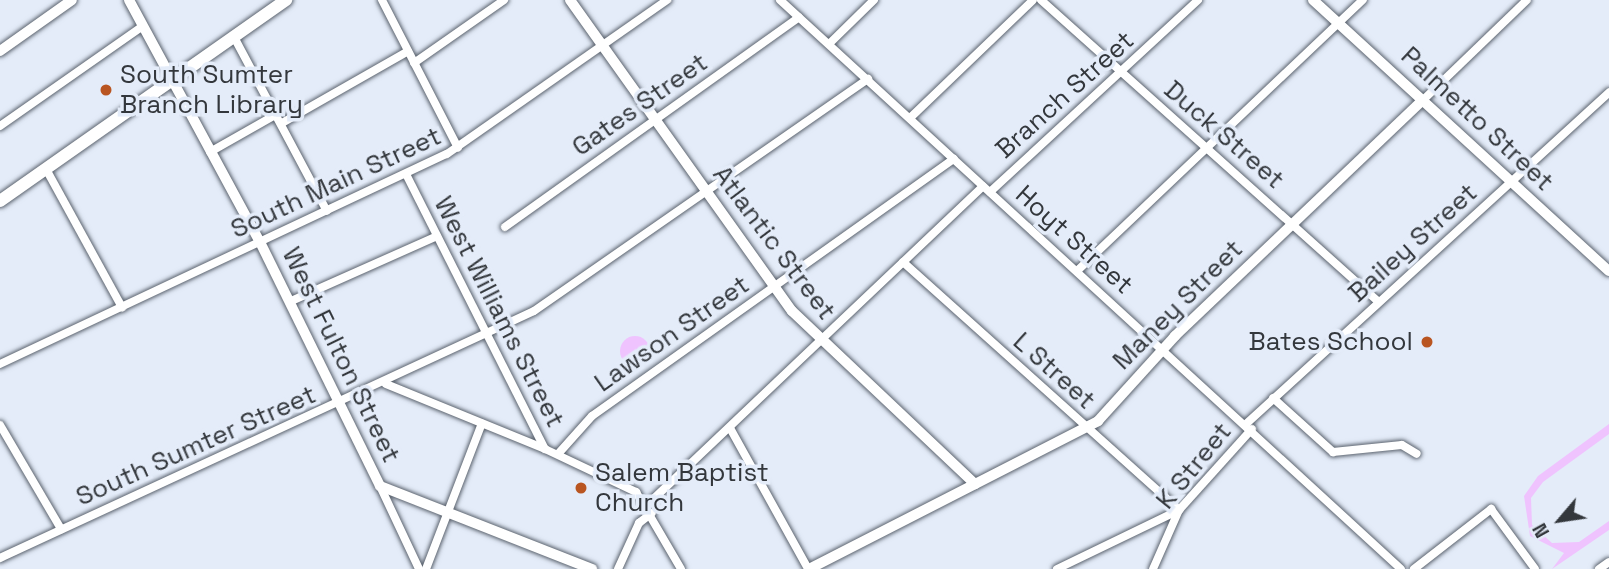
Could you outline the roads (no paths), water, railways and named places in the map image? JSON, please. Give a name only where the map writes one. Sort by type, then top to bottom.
[{"type":"main road","points":[[0,201],[286,0]]},
{"type":"street","points":[[0,51],[72,0]]},
{"type":"street","name":"West Fulton Street","points":[[129,0],[260,242],[338,406],[380,486],[593,569]]},
{"type":"street","points":[[382,0],[458,148]]},
{"type":"street","points":[[414,63],[504,0]]},
{"type":"street","name":"Atlantic Street","points":[[570,0],[774,287],[820,341],[975,484]]},
{"type":"street","name":"South Main Street","points":[[0,363],[458,148],[667,0]]},
{"type":"street","name":"Hoyt Street","points":[[780,0],[1249,426],[1401,569]]},
{"type":"street","points":[[829,44],[874,0]]},
{"type":"street","points":[[910,118],[1033,0]]},
{"type":"street","name":"Duck Street","points":[[1041,0],[1379,302]]},
{"type":"street","name":"Branch Street","points":[[618,569],[639,523],[650,509],[730,428],[903,262],[1122,73],[1198,0]]},
{"type":"street","name":"Palmetto Street","points":[[1313,0],[1609,271]]},
{"type":"street","points":[[1077,271],[1206,145],[1363,0]]},
{"type":"street","name":"Maney Street","points":[[808,569],[1086,428],[1292,223],[1527,0]]},
{"type":"street","name":"Gates Street","points":[[505,227],[799,17]]},
{"type":"street","points":[[0,126],[143,26]]},
{"type":"street","points":[[234,37],[327,211]]},
{"type":"street","points":[[282,123],[408,51]]},
{"type":"street","name":"South Sumter Street","points":[[0,558],[386,384],[556,299],[868,79]]},
{"type":"street","name":"Bailey Street","points":[[1249,426],[1273,398],[1609,93]]},
{"type":"street","points":[[210,152],[277,114]]},
{"type":"street","name":"Lawson Street","points":[[558,454],[592,416],[954,159]]},
{"type":"street","points":[[46,169],[122,307]]},
{"type":"street","name":"West Williams Street","points":[[406,174],[545,449],[626,485],[650,509],[681,569]]},
{"type":"street","points":[[289,302],[437,236]]},
{"type":"street","name":"L Street","points":[[903,262],[1180,510]]},
{"type":"street","points":[[386,384],[545,449]]},
{"type":"street","points":[[1273,398],[1333,452],[1402,445],[1417,454]]},
{"type":"street","points":[[426,569],[482,423]]},
{"type":"street","points":[[0,425],[61,529]]},
{"type":"street","name":"K Street","points":[[1153,569],[1180,510],[1249,426]]},
{"type":"street","points":[[730,428],[808,569]]},
{"type":"street","points":[[380,486],[419,569]]},
{"type":"street","points":[[1414,569],[1491,509],[1535,569]]},
{"type":"street","points":[[1057,569],[1180,510]]},
{"type":"street","points":[[1599,569],[1609,562]]},
{"type":"place","name":"South Sumter Branch Library","points":[[106,90]]},
{"type":"place","name":"Bates School","points":[[1427,342]]},
{"type":"place","name":"Salem Baptist Church","points":[[581,488]]}]
